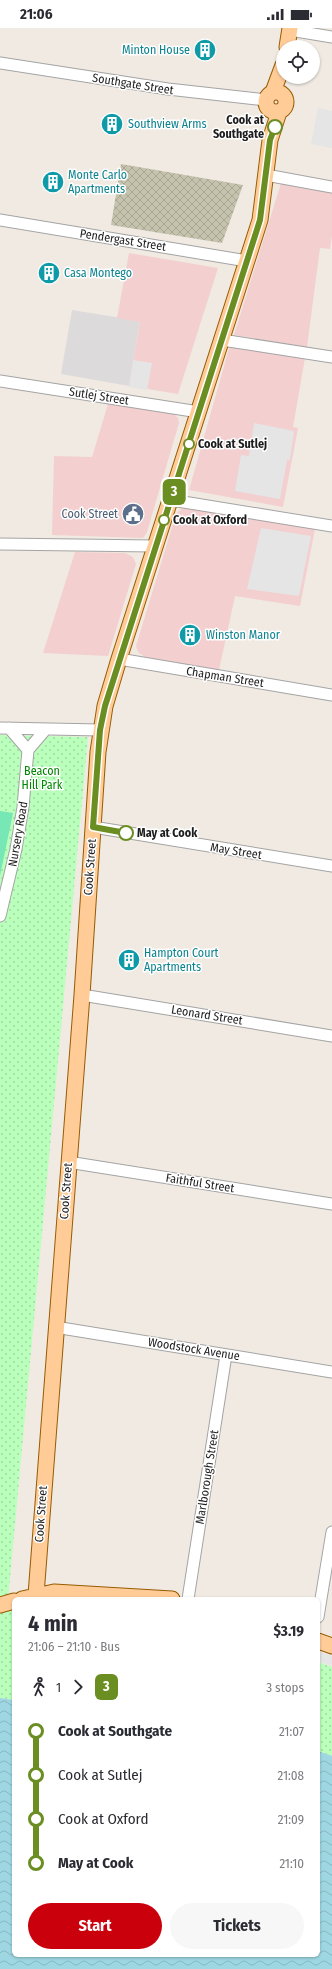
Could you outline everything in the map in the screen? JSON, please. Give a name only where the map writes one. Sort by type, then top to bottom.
[{"type":"main road","points":[[288,40],[290,29]]},
{"type":"main road","name":"Cook Street","points":[[29,1597],[55,1327],[82,995],[100,730],[105,706],[154,546],[171,500],[260,220],[274,102],[278,84]]},
{"type":"main road","name":"Cook Street","points":[[274,102],[281,84]]},
{"type":"main road","points":[[29,1597],[54,1592],[138,1597]]},
{"type":"main road","points":[[0,1606],[12,1602]]},
{"type":"main road","points":[[320,1642],[332,1646]]},
{"type":"street","points":[[290,29],[332,37]]},
{"type":"street","name":"Southgate Street","points":[[0,63],[169,90],[274,102]]},
{"type":"street","points":[[266,175],[332,187]]},
{"type":"street","name":"Pendergast Street","points":[[0,220],[247,261]]},
{"type":"street","points":[[222,340],[332,357]]},
{"type":"street","name":"Sutlej Street","points":[[0,381],[199,412]]},
{"type":"street","points":[[171,500],[332,526]]},
{"type":"street","points":[[0,544],[154,546]]},
{"type":"street","name":"Chapman Street","points":[[119,659],[332,695]]},
{"type":"street","points":[[4,728],[28,750],[46,729]]},
{"type":"street","points":[[4,728],[100,730]]},
{"type":"street","name":"Nursery Road","points":[[0,916],[16,849],[23,808],[28,750]]},
{"type":"street","name":"May Street","points":[[93,827],[332,866]]},
{"type":"street","name":"Leonard Street","points":[[82,995],[332,1036]]},
{"type":"street","name":"Faithful Street","points":[[68,1162],[332,1204]]},
{"type":"street","name":"Woodstock Avenue","points":[[55,1327],[332,1372]]},
{"type":"street","name":"Marlborough Street","points":[[188,1597],[226,1355]]},
{"type":"street","points":[[320,1605],[332,1532]]},
{"type":"shaded area","points":[[318,108],[332,111],[332,148],[311,144]]},
{"type":"shaded area","points":[[121,164],[243,185],[222,243],[111,225]]},
{"type":"shaded area","points":[[281,183],[332,193],[332,236],[330,249],[320,248],[307,347],[234,335]]},
{"type":"shaded area","points":[[129,253],[218,268],[178,394],[129,386],[140,322],[117,318]]},
{"type":"shaded area","points":[[72,310],[140,321],[129,386],[61,374]]},
{"type":"shaded area","points":[[230,345],[305,358],[293,427],[298,428],[283,507],[189,490]]},
{"type":"shaded area","points":[[133,360],[152,363],[147,390],[129,387]]},
{"type":"shaded area","points":[[108,404],[174,414],[178,418],[179,423],[147,532],[143,538],[52,535],[54,456],[92,457]]},
{"type":"shaded area","points":[[254,423],[294,431],[290,460],[287,460],[280,499],[235,491],[241,455],[249,456]]},
{"type":"shaded area","points":[[182,508],[191,508],[315,529],[300,606],[235,596],[219,670],[145,657],[138,652],[136,646],[176,514]]},
{"type":"shaded area","points":[[261,528],[311,536],[299,596],[247,589]]},
{"type":"shaded area","points":[[75,552],[125,553],[133,557],[136,564],[108,656],[43,653]]},
{"type":"shaded area","points":[[320,1652],[332,1656],[332,1666],[320,1662]]},
{"type":"green space","name":"Beacon Hill Park","points":[[0,735],[88,737],[7,1610],[12,1609],[12,1700],[0,1698]]},
{"type":"green space","points":[[0,811],[13,813],[0,876]]},
{"type":"green space","points":[[320,1663],[332,1667],[332,1756],[320,1752]]},
{"type":"water","points":[[0,1698],[12,1700],[12,1957],[320,1957],[320,1752],[332,1756],[332,1969],[0,1969]]},
{"type":"bus line","name":"3","points":[[126,833],[93,827],[98,752],[103,714],[154,546],[171,500],[260,220],[270,140],[275,127]]},
{"type":"place","name":"Minton House","points":[[205,50]]},
{"type":"place","name":"Southview Arms","points":[[112,124]]},
{"type":"place","name":"Cook at Southgate","points":[[275,127]]},
{"type":"place","name":"Monte Carlo Apartments","points":[[53,182]]},
{"type":"place","name":"Casa Montego","points":[[49,273]]},
{"type":"place","name":"Cook at Sutlej","points":[[189,444]]},
{"type":"place","name":"Cook Street","points":[[133,514]]},
{"type":"place","name":"Cook at Oxford","points":[[164,520]]},
{"type":"place","name":"Winston Manor","points":[[190,635]]},
{"type":"place","name":"May at Cook","points":[[126,833]]},
{"type":"place","name":"Hampton Court Apartments","points":[[129,960]]}]
